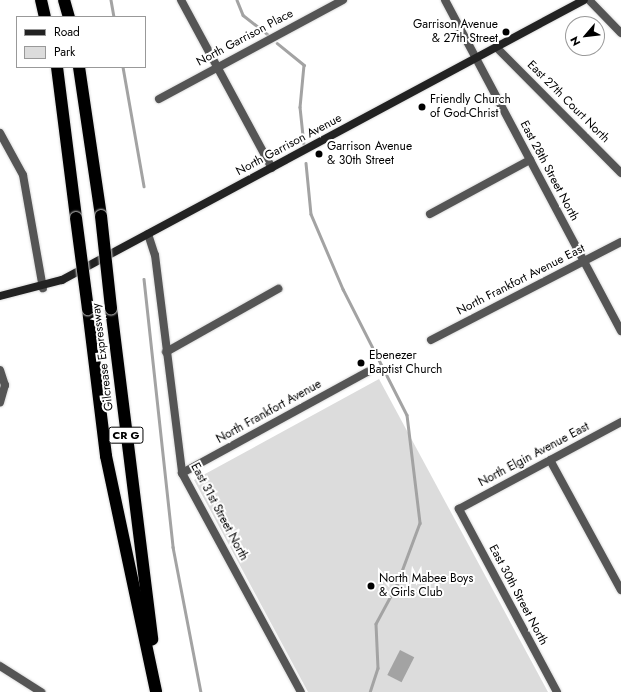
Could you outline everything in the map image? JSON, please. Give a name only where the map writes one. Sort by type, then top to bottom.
[{"type":"highway","points":[[41,0],[45,16]]},
{"type":"highway","points":[[64,0],[68,16]]},
{"type":"highway","name":"Gilcrease Expressway","points":[[57,68],[106,456],[156,692]]},
{"type":"highway","name":"Gilcrease Expressway","points":[[79,68],[101,216],[111,308],[160,692]]},
{"type":"street","points":[[181,0],[272,168]]},
{"type":"street","name":"North Garrison Place","points":[[159,99],[342,0]]},
{"type":"street","name":"East 28th Street North","points":[[445,0],[621,331]]},
{"type":"street","name":"North Garrison Avenue","points":[[0,296],[43,288],[272,168],[584,0]]},
{"type":"street","points":[[588,0],[621,33]]},
{"type":"street","name":"East 27th Court North","points":[[497,48],[621,173]]},
{"type":"street","points":[[0,133],[23,175],[43,288]]},
{"type":"street","points":[[430,214],[530,160]]},
{"type":"street","name":"East 31st Street North","points":[[148,234],[155,255],[182,473],[301,692]]},
{"type":"street","name":"North Frankfort Avenue East","points":[[431,340],[583,260],[621,242]]},
{"type":"street","points":[[166,352],[278,289]]},
{"type":"street","points":[[0,370],[5,385],[0,402]]},
{"type":"street","name":"North Frankfort Avenue","points":[[182,473],[367,372]]},
{"type":"street","name":"North Elgin Avenue East","points":[[458,509],[621,422]]},
{"type":"street","points":[[550,460],[621,590]]},
{"type":"street","name":"East 30th Street North","points":[[458,509],[557,692]]},
{"type":"street","points":[[0,666],[41,692]]},
{"type":"green space","name":"North Mabee Boys & Girls Club","points":[[379,379],[548,692],[308,692],[194,480]]},
{"type":"shaded area","points":[[400,650],[414,657],[402,682],[387,675]]},
{"type":"waterway","points":[[111,0],[114,16]]},
{"type":"waterway","points":[[237,0],[243,15],[267,34]]},
{"type":"waterway","points":[[277,43],[304,65],[300,107],[304,144]]},
{"type":"waterway","points":[[123,68],[144,186]]},
{"type":"waterway","points":[[306,163],[311,214],[343,289],[407,415],[420,523],[397,585],[376,624],[378,668],[370,692]]},
{"type":"waterway","points":[[144,279],[173,547],[201,692]]},
{"type":"place","name":"Garrison Avenue & 27th Street","points":[[506,32]]},
{"type":"place","name":"Friendly Church of God-Christ","points":[[422,107]]},
{"type":"place","name":"Garrison Avenue & 30th Street","points":[[319,154]]},
{"type":"place","name":"Ebenezer Baptist Church","points":[[361,363]]},
{"type":"place","name":"North Mabee Boys & Girls Club","points":[[371,586]]}]
